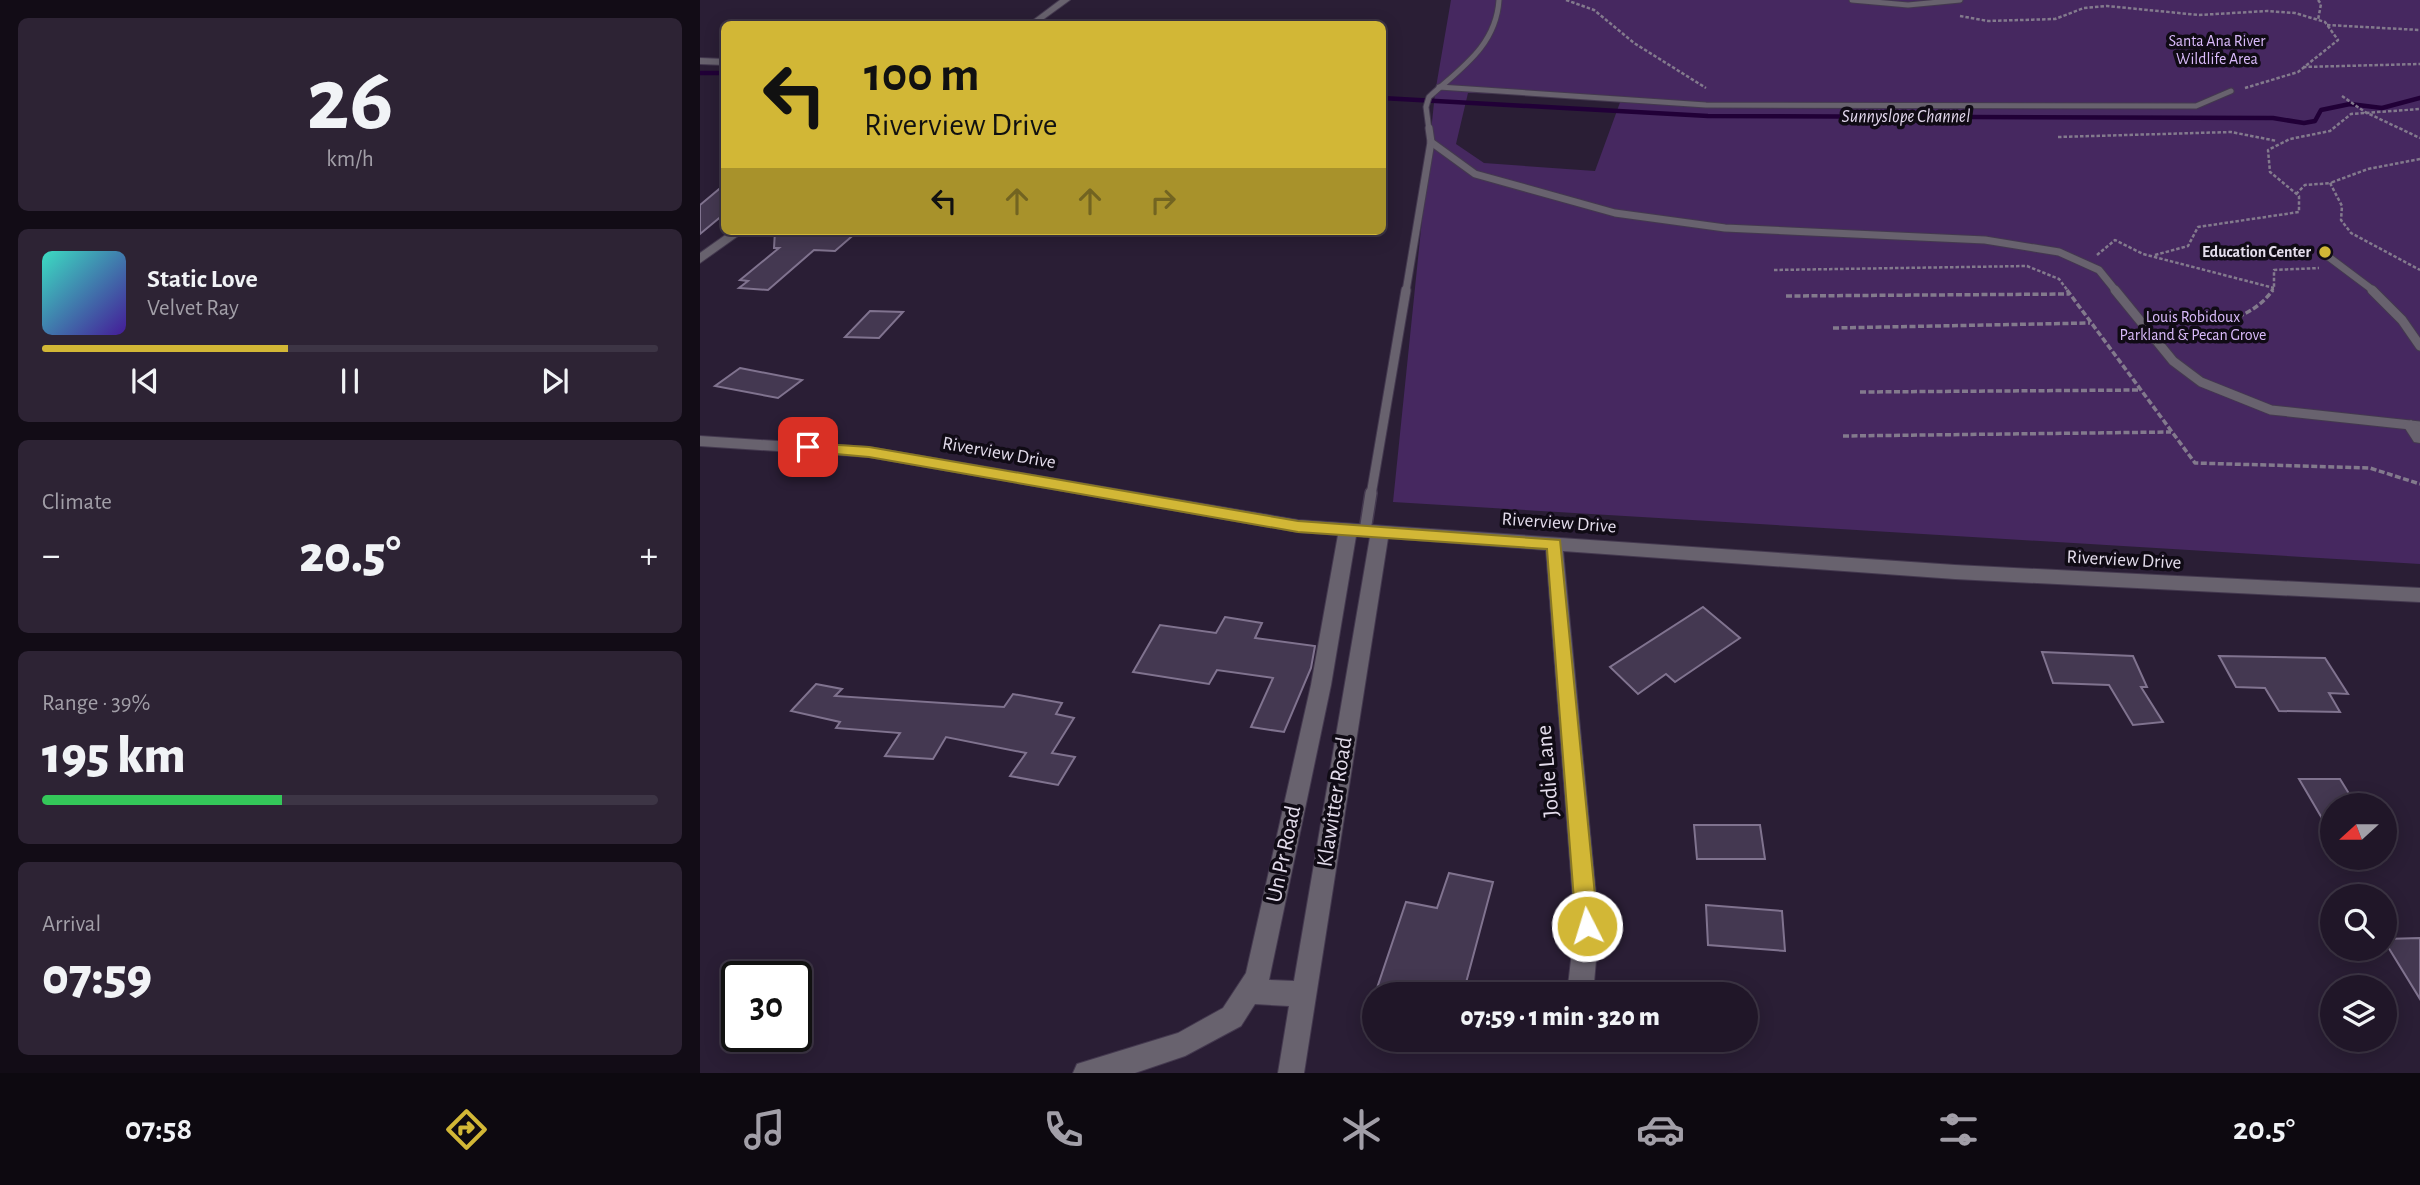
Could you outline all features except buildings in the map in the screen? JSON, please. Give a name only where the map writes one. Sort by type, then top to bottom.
[{"type":"street","points":[[1036,21],[1066,0]]},
{"type":"street","points":[[700,61],[721,61]]},
{"type":"street","points":[[700,259],[733,235]]},
{"type":"street","name":"Riverview Drive","points":[[700,442],[869,452],[1298,526],[1955,572],[2420,595]]},
{"type":"street","name":"Un Pr Road","points":[[1086,1073],[1153,1055],[1185,1043],[1231,1017],[1257,978],[1318,698],[1364,531]]},
{"type":"street","name":"Klawitter Road","points":[[1291,1073],[1304,994],[1364,531]]},
{"type":"street","name":"Jodie Lane","points":[[1555,544],[1587,926],[1581,982]]},
{"type":"street","points":[[1248,991],[1304,994]]},
{"type":"lane","points":[[1364,531],[1431,142],[1426,107],[1429,97],[1479,54],[1496,31],[1499,0]]},
{"type":"lane","points":[[1852,0],[1908,5],[1960,0]]},
{"type":"lane","points":[[1439,87],[1738,105],[2196,106],[2231,91]]},
{"type":"lane","points":[[1431,142],[1475,174],[1615,213],[1725,228],[1986,240],[2059,252],[2099,270],[2174,361],[2201,382],[2271,410],[2417,430]]},
{"type":"lane","points":[[2326,255],[2348,270],[2407,323],[2420,346]]},
{"type":"path","points":[[1566,0],[1594,10],[1645,51],[1692,81],[1738,105]]},
{"type":"path","points":[[2318,0],[2321,4],[2318,20]]},
{"type":"path","points":[[1955,16],[1988,21],[2042,20],[2107,6],[2199,15],[2267,11],[2295,13],[2318,20],[2327,25],[2338,40],[2298,72],[2231,91]]},
{"type":"path","points":[[2327,25],[2420,30]]},
{"type":"path","points":[[2303,67],[2420,64]]},
{"type":"path","points":[[2342,96],[2365,112],[2420,138]]},
{"type":"path","points":[[2058,137],[2231,132],[2278,141],[2333,130],[2343,118],[2365,112],[2420,109]]},
{"type":"path","points":[[2155,255],[2188,246],[2198,227],[2299,212],[2299,196],[2272,174],[2269,168],[2271,161],[2268,150],[2278,141]]},
{"type":"path","points":[[2420,159],[2368,169],[2330,183],[2342,206],[2341,220],[2351,233],[2420,270]]},
{"type":"path","points":[[2296,194],[2305,185],[2336,182]]},
{"type":"path","points":[[2086,264],[2115,240],[2143,254],[2274,288]]},
{"type":"path","points":[[2140,319],[2222,323],[2262,304],[2274,288],[2274,270],[2319,268],[2326,265],[2326,255]]},
{"type":"path","points":[[1774,270],[2027,266],[2059,279],[2194,463],[2370,468],[2420,484]]},
{"type":"path","points":[[1786,296],[2070,294]]},
{"type":"path","points":[[1833,328],[2091,323]]},
{"type":"path","points":[[1860,392],[2141,390]]},
{"type":"path","points":[[1843,436],[2172,432]]},
{"type":"green space","name":"Louis Robidoux Parkland & Pecan Grove","points":[[1451,0],[2420,0],[2420,564],[1393,502],[1435,93]],"holes":[[[1468,93],[1621,96],[1595,171],[1484,163],[1456,144]]]},
{"type":"waterway","name":"Sunnyslope Channel","points":[[700,73],[721,73]]},
{"type":"waterway","name":"Sunnyslope Channel","points":[[1386,98],[1708,116],[2273,118],[2304,123],[2315,121],[2321,110],[2350,104],[2382,108],[2420,98]]},
{"type":"place","name":"Education Center","points":[[2325,252]]},
{"type":"route","points":[[808,447],[869,452],[1298,526],[1555,544],[1587,926]]},
{"type":"park label","name":"Santa Ana River Wildlife Area","points":[[2217,50]]}]
